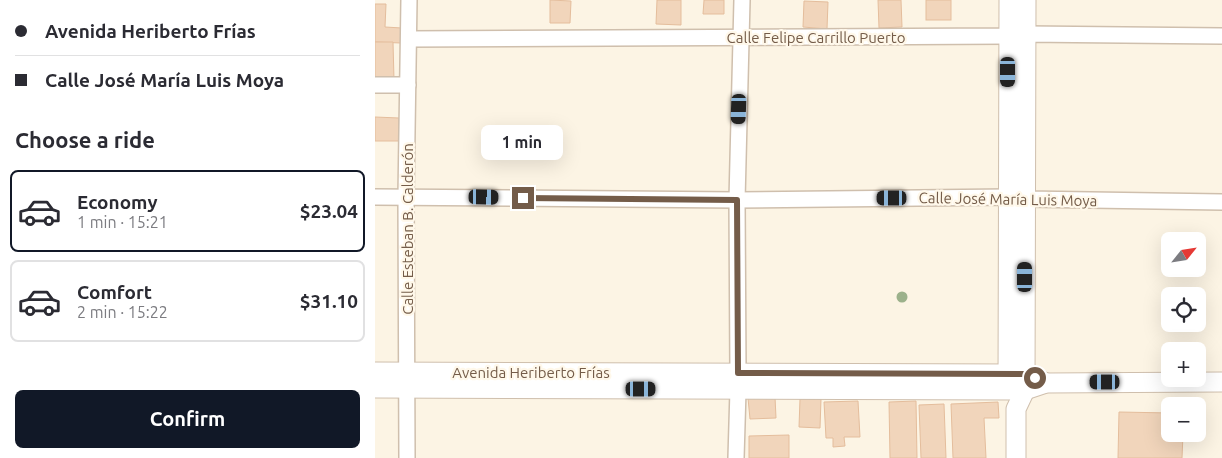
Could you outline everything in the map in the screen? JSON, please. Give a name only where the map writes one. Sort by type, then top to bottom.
[{"type":"street","name":"Calle Esteban B. Calderón","points":[[407,458],[406,197],[409,0]]},
{"type":"street","points":[[736,458],[738,381],[737,200],[742,0]]},
{"type":"street","points":[[1009,0],[1017,35],[1016,458]]},
{"type":"street","points":[[1017,35],[1026,0]]},
{"type":"street","name":"Calle Felipe Carrillo Puerto","points":[[409,39],[1017,35],[1222,36]]},
{"type":"street","points":[[375,85],[408,84]]},
{"type":"street","name":"Calle José María Luis Moya","points":[[375,197],[737,200],[1017,198],[1222,202]]},
{"type":"street","name":"Avenida Heriberto Frías","points":[[375,372],[407,380],[1222,382]]},
{"type":"street","name":"Avenida Heriberto Frías","points":[[375,388],[407,380]]},
{"type":"building","points":[[550,0],[571,1],[570,23],[550,23]]},
{"type":"building","points":[[657,0],[681,0],[681,25],[656,24]]},
{"type":"building","points":[[704,0],[724,0],[724,14],[703,14]]},
{"type":"building","points":[[878,0],[901,0],[902,27],[879,28]]},
{"type":"building","points":[[926,0],[951,0],[951,20],[926,20]]},
{"type":"building","points":[[804,1],[828,2],[827,29],[803,27]]},
{"type":"building","points":[[375,4],[386,4],[385,27],[402,28],[401,43],[375,42]]},
{"type":"building","points":[[375,42],[393,42],[394,80],[375,81]]},
{"type":"building","points":[[375,117],[399,118],[399,141],[375,141]]},
{"type":"building","points":[[775,397],[776,418],[750,419],[748,398]]},
{"type":"building","points":[[800,399],[821,399],[820,428],[799,427]]},
{"type":"building","points":[[858,401],[860,437],[844,437],[845,446],[833,447],[833,438],[826,438],[824,402]]},
{"type":"building","points":[[916,401],[917,458],[890,458],[889,402]]},
{"type":"building","points":[[998,402],[999,418],[984,418],[986,458],[953,458],[951,404]]},
{"type":"building","points":[[944,404],[946,458],[921,458],[919,405]]},
{"type":"building","points":[[1119,412],[1161,413],[1161,442],[1183,442],[1182,458],[1118,458]]},
{"type":"building","points":[[789,435],[789,458],[749,458],[749,436]]},
{"type":"route","points":[[523,198],[737,200],[738,373],[1025,374],[1035,378]]}]
